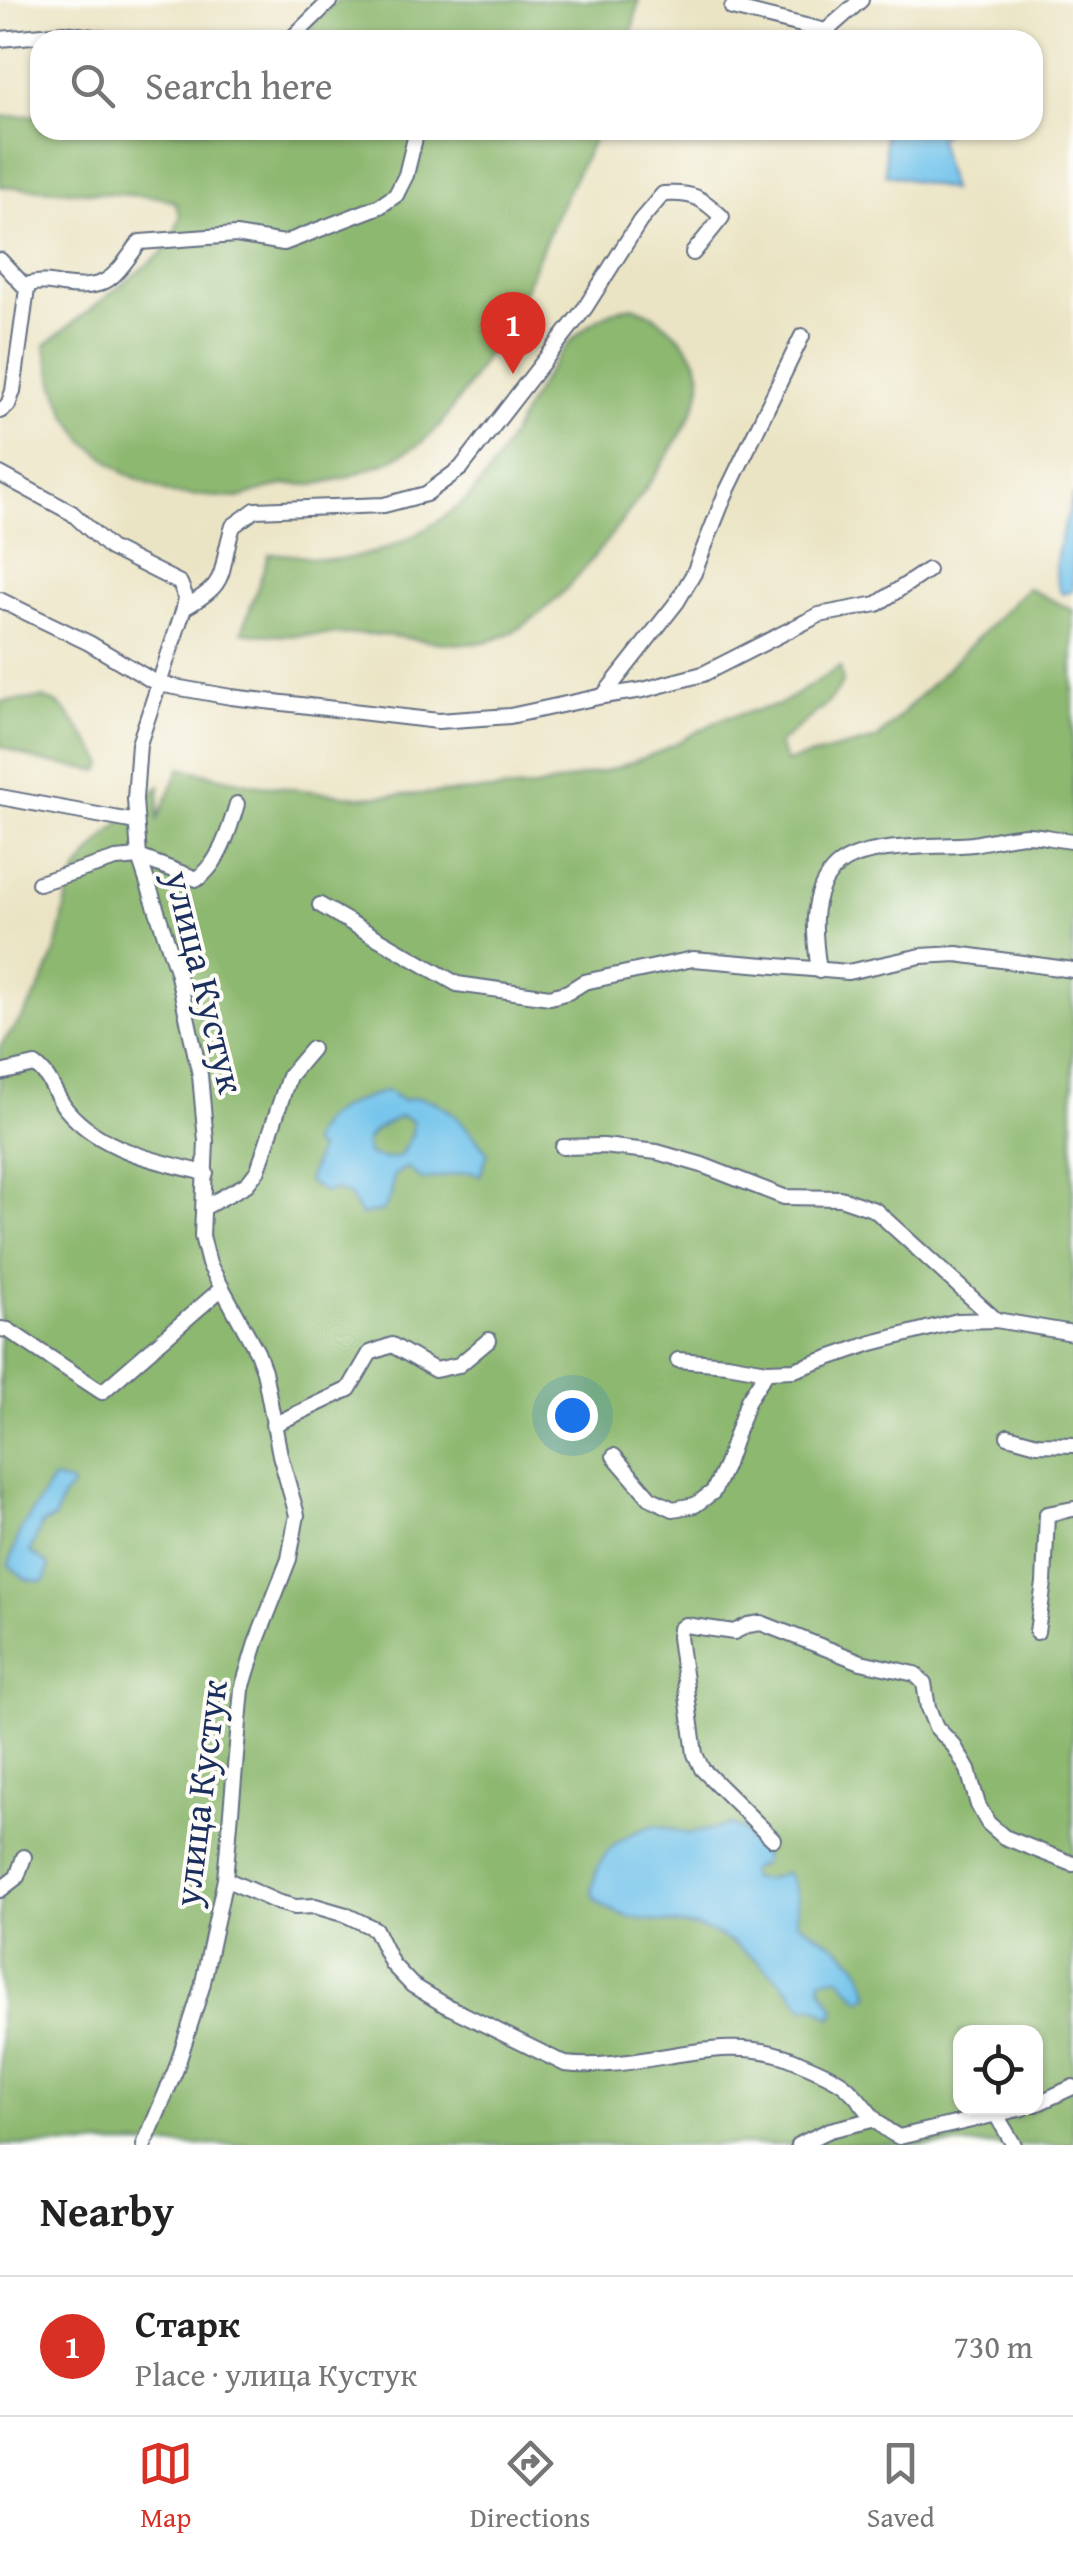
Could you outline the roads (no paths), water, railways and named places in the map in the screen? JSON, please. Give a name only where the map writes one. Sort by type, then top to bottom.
[{"type":"street","points":[[300,30],[331,0]]},
{"type":"street","points":[[827,30],[861,0]]},
{"type":"street","points":[[732,8],[822,30]]},
{"type":"street","points":[[0,39],[30,36]]},
{"type":"street","points":[[14,283],[86,288],[107,283],[140,242],[236,236],[284,244],[380,206],[396,195],[406,175],[415,140]]},
{"type":"street","points":[[184,608],[210,594],[220,582],[232,526],[255,510],[384,505],[426,494],[461,468],[584,308],[640,221],[664,194],[701,198],[722,217],[693,253]]},
{"type":"street","points":[[0,260],[14,283],[13,392],[8,405],[0,411]]},
{"type":"street","points":[[603,696],[677,602],[694,574],[726,495],[802,336]]},
{"type":"street","points":[[0,474],[72,514],[110,548],[180,583],[186,598],[184,608]]},
{"type":"street","points":[[0,600],[89,643],[158,684],[232,698],[438,721],[510,716],[703,674],[819,615],[877,604],[928,570]]},
{"type":"street","name":"улица Кустук","points":[[144,2145],[190,2033],[226,1878],[242,1689],[288,1558],[297,1515],[257,1352],[220,1288],[202,1236],[206,1173],[205,1107],[200,1076],[176,971],[140,857],[136,822],[139,744],[184,608]]},
{"type":"street","points":[[0,797],[136,822]]},
{"type":"street","points":[[39,883],[116,859],[140,857],[197,879],[204,875],[222,843],[238,804]]},
{"type":"street","points":[[819,970],[813,933],[815,914],[828,876],[844,860],[876,852],[1016,836],[1073,842]]},
{"type":"street","points":[[320,906],[457,984],[550,996],[568,992],[584,982],[692,959],[848,972],[921,956],[957,954],[1073,970]]},
{"type":"street","points":[[205,1207],[247,1184],[258,1170],[289,1076],[312,1050]]},
{"type":"street","points":[[0,1073],[35,1065],[45,1072],[67,1111],[107,1142],[146,1159],[206,1173]]},
{"type":"street","points":[[563,1146],[657,1152],[784,1197],[840,1198],[875,1210],[996,1320]]},
{"type":"street","points":[[0,1329],[8,1330],[102,1392],[220,1288]]},
{"type":"street","points":[[678,1360],[767,1372],[794,1370],[872,1344],[958,1322],[996,1320],[1073,1333]]},
{"type":"street","points":[[274,1425],[348,1389],[370,1353],[392,1345],[435,1370],[459,1366],[489,1340]]},
{"type":"street","points":[[614,1456],[650,1498],[672,1508],[695,1504],[713,1492],[748,1400],[767,1372]]},
{"type":"street","points":[[1008,1436],[1037,1444],[1073,1445]]},
{"type":"street","points":[[1037,1632],[1047,1514],[1073,1509]]},
{"type":"street","points":[[773,1839],[702,1770],[694,1754],[678,1637],[684,1625],[734,1632],[761,1624],[861,1662],[915,1674],[924,1683],[936,1727],[954,1746],[968,1770],[978,1806],[988,1823],[1004,1837],[1073,1864]]},
{"type":"street","points":[[0,1890],[17,1878],[24,1858]]},
{"type":"street","points":[[226,1878],[277,1902],[346,1915],[375,1929],[392,1964],[412,1985],[564,2064],[645,2061],[747,2047],[790,2058],[842,2083],[859,2099],[872,2120],[891,2133],[906,2137],[988,2115]]},
{"type":"street","points":[[1043,2101],[1073,2087]]},
{"type":"street","points":[[996,2115],[1014,2145]]},
{"type":"street","points":[[798,2145],[830,2130],[872,2120]]},
{"type":"water","points":[[884,140],[938,140],[951,190],[886,174]]},
{"type":"water","points":[[1073,494],[1073,591],[1062,594],[1057,583],[1057,558]]},
{"type":"water","points":[[387,1091],[403,1101],[416,1098],[440,1105],[488,1153],[480,1175],[470,1172],[422,1180],[407,1167],[394,1175],[391,1196],[383,1211],[361,1215],[349,1195],[335,1189],[326,1193],[308,1182],[318,1150],[311,1144],[330,1115]],"holes":[[[401,1116],[413,1121],[412,1135],[399,1157],[369,1155],[365,1143],[373,1131]]]},
{"type":"water","points":[[53,1479],[72,1487],[62,1498],[55,1518],[42,1524],[30,1552],[49,1565],[42,1582],[26,1579],[9,1565],[20,1531]]},
{"type":"water","points":[[655,1825],[690,1834],[731,1825],[742,1830],[763,1851],[764,1863],[749,1870],[751,1878],[766,1880],[786,1872],[796,1896],[797,1922],[853,1960],[869,1996],[861,2000],[839,1977],[821,1979],[821,1988],[835,2009],[832,2018],[813,2006],[804,2008],[770,1972],[726,1939],[696,1927],[621,1914],[600,1903],[593,1888],[604,1857],[626,1837]]},
{"type":"place","name":"Старк","points":[[513,374]]}]
